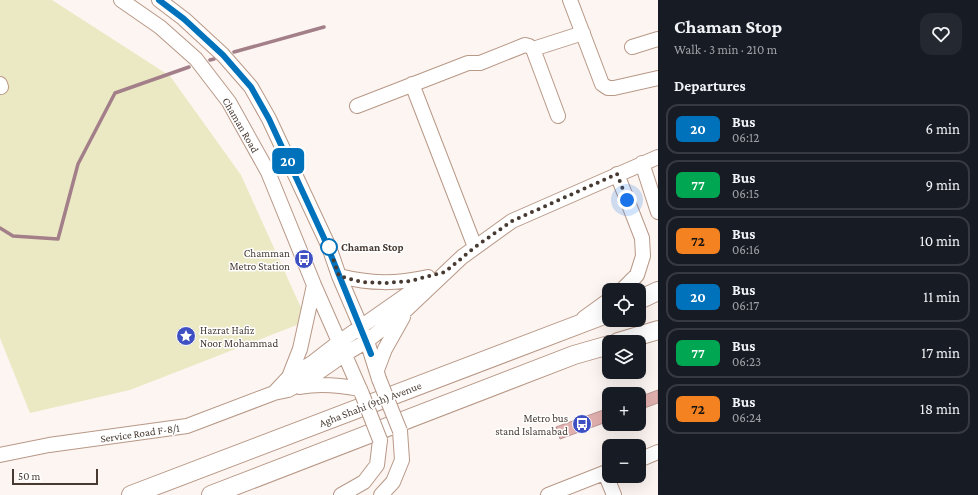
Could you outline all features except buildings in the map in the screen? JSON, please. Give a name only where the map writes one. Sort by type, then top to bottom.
[{"type":"main road","points":[[646,297],[658,291]]},
{"type":"main road","name":"Agha Shahi (9th) Avenue","points":[[131,495],[602,316]]},
{"type":"main road","points":[[641,335],[658,330]]},
{"type":"main road","points":[[211,495],[574,355],[602,347]]},
{"type":"street","name":"Chaman Road","points":[[121,0],[160,27],[196,59],[229,102],[268,172],[380,440],[377,465],[364,482],[341,495]]},
{"type":"street","points":[[159,0],[184,19],[223,55],[251,87],[269,119],[324,238],[369,347],[378,375],[400,431],[402,460],[394,482],[381,495]]},
{"type":"street","points":[[570,0],[602,84],[608,88],[614,88],[658,78]]},
{"type":"street","points":[[533,49],[583,32]]},
{"type":"street","points":[[632,47],[658,39]]},
{"type":"street","points":[[357,106],[468,63],[480,63],[525,45],[533,49],[558,116]]},
{"type":"street","points":[[412,84],[475,247]]},
{"type":"street","name":"Service Road F-8/1","points":[[0,455],[49,445],[187,426],[312,377],[361,327],[439,274],[512,221],[658,157]]},
{"type":"street","points":[[642,163],[658,212]]},
{"type":"street","points":[[617,174],[642,238],[643,256],[637,275],[629,283]]},
{"type":"street","points":[[339,276],[362,282],[386,283],[410,281],[439,274]]},
{"type":"street","name":"Service Road F-8/1","points":[[342,348],[369,347],[439,274]]},
{"type":"street","points":[[314,284],[300,349],[284,387],[330,385],[361,392]]},
{"type":"street","points":[[567,330],[602,305]]},
{"type":"street","points":[[378,375],[385,349],[407,309]]},
{"type":"street","points":[[646,457],[658,452]]},
{"type":"street","points":[[548,495],[602,474]]},
{"type":"street","points":[[610,483],[614,495]]},
{"type":"shaded area","points":[[0,0],[52,0],[170,76],[241,175],[307,321],[130,390],[30,413],[0,338]]},
{"type":"waterway","points":[[234,52],[324,27]]},
{"type":"waterway","points":[[210,60],[214,59]]},
{"type":"waterway","points":[[0,228],[13,236],[58,239],[78,164],[115,93],[189,67]]},
{"type":"bus line","name":"20","points":[[159,0],[184,19],[223,55],[251,87],[269,119],[329,247],[339,276],[367,341],[371,354]]},
{"type":"place","name":"Chaman Stop","points":[[329,247]]},
{"type":"place","name":"Chamman Metro Station","points":[[304,259]]},
{"type":"place","name":"Hazrat Hafiz Noor Mohammad","points":[[186,336]]},
{"type":"place","name":"Metro bus stand Islamabad","points":[[582,424]]},
{"type":"route","points":[[329,247],[339,276],[362,282],[386,283],[410,281],[445,272],[475,247],[512,221],[617,174],[627,200]]}]
